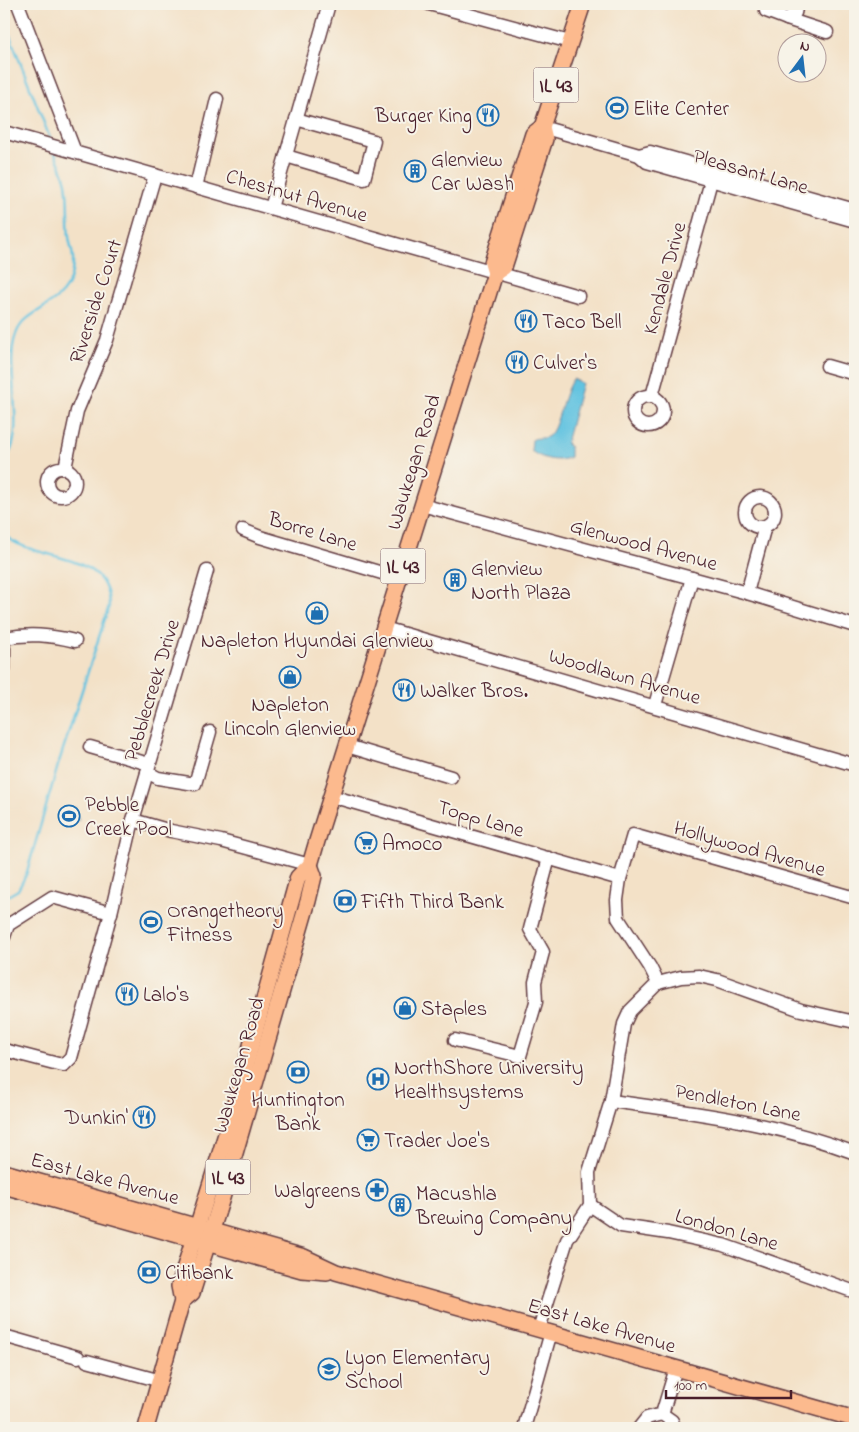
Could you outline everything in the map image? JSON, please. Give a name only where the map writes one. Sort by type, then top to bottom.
[{"type":"main road","name":"Waukegan Road","points":[[146,1428],[182,1302],[192,1293],[191,1271],[308,901],[314,876],[310,865],[331,796],[495,273],[504,267],[512,246],[545,139],[542,127],[583,4]]},
{"type":"main road","name":"East Lake Avenue","points":[[4,1172],[174,1219],[231,1251],[302,1270],[336,1272]]},
{"type":"main road","name":"East Lake Avenue","points":[[4,1186],[158,1230],[241,1239],[304,1258],[336,1272],[855,1419]]},
{"type":"main road","points":[[174,1219],[193,1213],[215,1196],[226,1224],[241,1239]]},
{"type":"main road","points":[[158,1230],[179,1248],[191,1271],[214,1257],[231,1251]]},
{"type":"street","points":[[18,4],[69,150]]},
{"type":"street","points":[[271,208],[329,4]]},
{"type":"street","points":[[429,4],[570,42]]},
{"type":"street","points":[[765,4],[766,11],[787,20],[827,32]]},
{"type":"street","points":[[787,20],[795,13],[797,4]]},
{"type":"street","points":[[196,187],[217,99]]},
{"type":"street","points":[[286,156],[364,179],[374,141],[296,119]]},
{"type":"street","name":"Pleasant Lane","points":[[542,127],[639,154],[650,152],[713,175],[855,220]]},
{"type":"street","name":"Chestnut Avenue","points":[[4,132],[578,296]]},
{"type":"street","name":"Riverside Court","points":[[65,468],[77,411],[107,340],[155,175]]},
{"type":"street","name":"Pleasant Lane","points":[[713,175],[855,210]]},
{"type":"street","name":"Kendale Drive","points":[[652,396],[713,175]]},
{"type":"street","points":[[827,366],[855,374]]},
{"type":"street","name":"Glenwood Avenue","points":[[422,505],[747,593],[855,626]]},
{"type":"street","points":[[747,593],[765,526]]},
{"type":"street","name":"Borre Lane","points":[[243,530],[260,537],[399,578]]},
{"type":"street","name":"Pebblecreek Drive","points":[[4,1050],[58,1064],[67,1062],[71,1058],[111,913],[133,820],[207,571]]},
{"type":"street","points":[[656,706],[692,578]]},
{"type":"street","name":"Woodlawn Avenue","points":[[384,628],[855,765]]},
{"type":"street","points":[[4,638],[25,634],[48,635],[75,641]]},
{"type":"street","points":[[4,648],[4,669]]},
{"type":"street","points":[[90,747],[148,768],[158,778],[195,784],[210,732]]},
{"type":"street","points":[[347,746],[451,777]]},
{"type":"street","name":"Topp Lane","points":[[331,796],[620,878]]},
{"type":"street","points":[[133,820],[310,865]]},
{"type":"street","name":"Hollywood Avenue","points":[[620,878],[633,836],[855,898]]},
{"type":"street","points":[[455,1040],[520,1056],[536,1002],[535,982],[543,952],[530,930],[549,858]]},
{"type":"street","points":[[620,878],[617,900],[618,918],[650,966],[658,983]]},
{"type":"street","points":[[4,937],[8,925],[52,897],[111,913]]},
{"type":"street","points":[[524,1428],[567,1240],[590,1204],[590,1172],[611,1101],[624,1024],[635,1005],[658,983],[681,977],[698,976],[717,980],[801,1010],[855,1022]]},
{"type":"street","name":"Pendleton Lane","points":[[611,1101],[724,1117],[778,1127],[855,1153]]},
{"type":"street","name":"London Lane","points":[[590,1204],[621,1226],[668,1233],[723,1245],[855,1292]]},
{"type":"street","points":[[4,1336],[160,1380]]},
{"type":"street","points":[[662,1414],[676,1368]]},
{"type":"street","points":[[639,1428],[647,1418],[662,1414],[672,1421],[674,1428]]},
{"type":"water","points":[[573,379],[582,383],[566,443],[570,447],[570,457],[555,460],[540,456],[531,451],[532,440],[547,437],[551,434]]},
{"type":"water","name":"Pebble Creek Pool","points":[[75,807],[79,820],[62,825],[60,811]]},
{"type":"waterway","points":[[4,21],[51,141]]},
{"type":"waterway","points":[[4,461],[11,449],[15,435],[12,365],[16,334],[29,317],[48,305],[65,290],[73,263],[69,237],[66,183],[54,151]]},
{"type":"waterway","points":[[4,535],[17,544],[84,566],[97,575],[106,588],[109,606],[59,762],[26,875],[18,890],[4,898]]},
{"type":"place","name":"Elite Center","points":[[617,108]]},
{"type":"place","name":"Burger King","points":[[488,115]]},
{"type":"place","name":"Glenview Car Wash","points":[[415,171]]},
{"type":"place","name":"Taco Bell","points":[[526,321]]},
{"type":"place","name":"Culver's","points":[[517,362]]},
{"type":"place","name":"Glenview North Plaza","points":[[455,580]]},
{"type":"place","name":"Napleton Hyundai Glenview","points":[[317,613]]},
{"type":"place","name":"Napleton Lincoln Glenview","points":[[290,677]]},
{"type":"place","name":"Walker Bros.","points":[[404,690]]},
{"type":"place","name":"Pebble Creek Pool","points":[[69,816]]},
{"type":"place","name":"Amoco","points":[[366,843]]},
{"type":"place","name":"Fifth Third Bank","points":[[345,901]]},
{"type":"place","name":"Orangetheory Fitness","points":[[151,922]]},
{"type":"place","name":"Lalo's","points":[[127,994]]},
{"type":"place","name":"Staples","points":[[405,1008]]},
{"type":"place","name":"Huntington Bank","points":[[298,1072]]},
{"type":"place","name":"NorthShore University Healthsystems","points":[[378,1079]]},
{"type":"place","name":"Dunkin'","points":[[144,1117]]},
{"type":"place","name":"Trader Joe's","points":[[368,1140]]},
{"type":"place","name":"Walgreens","points":[[377,1190]]},
{"type":"place","name":"Macushla Brewing Company","points":[[400,1205]]},
{"type":"place","name":"Citibank","points":[[149,1272]]},
{"type":"place","name":"Lyon Elementary School","points":[[329,1369]]}]
